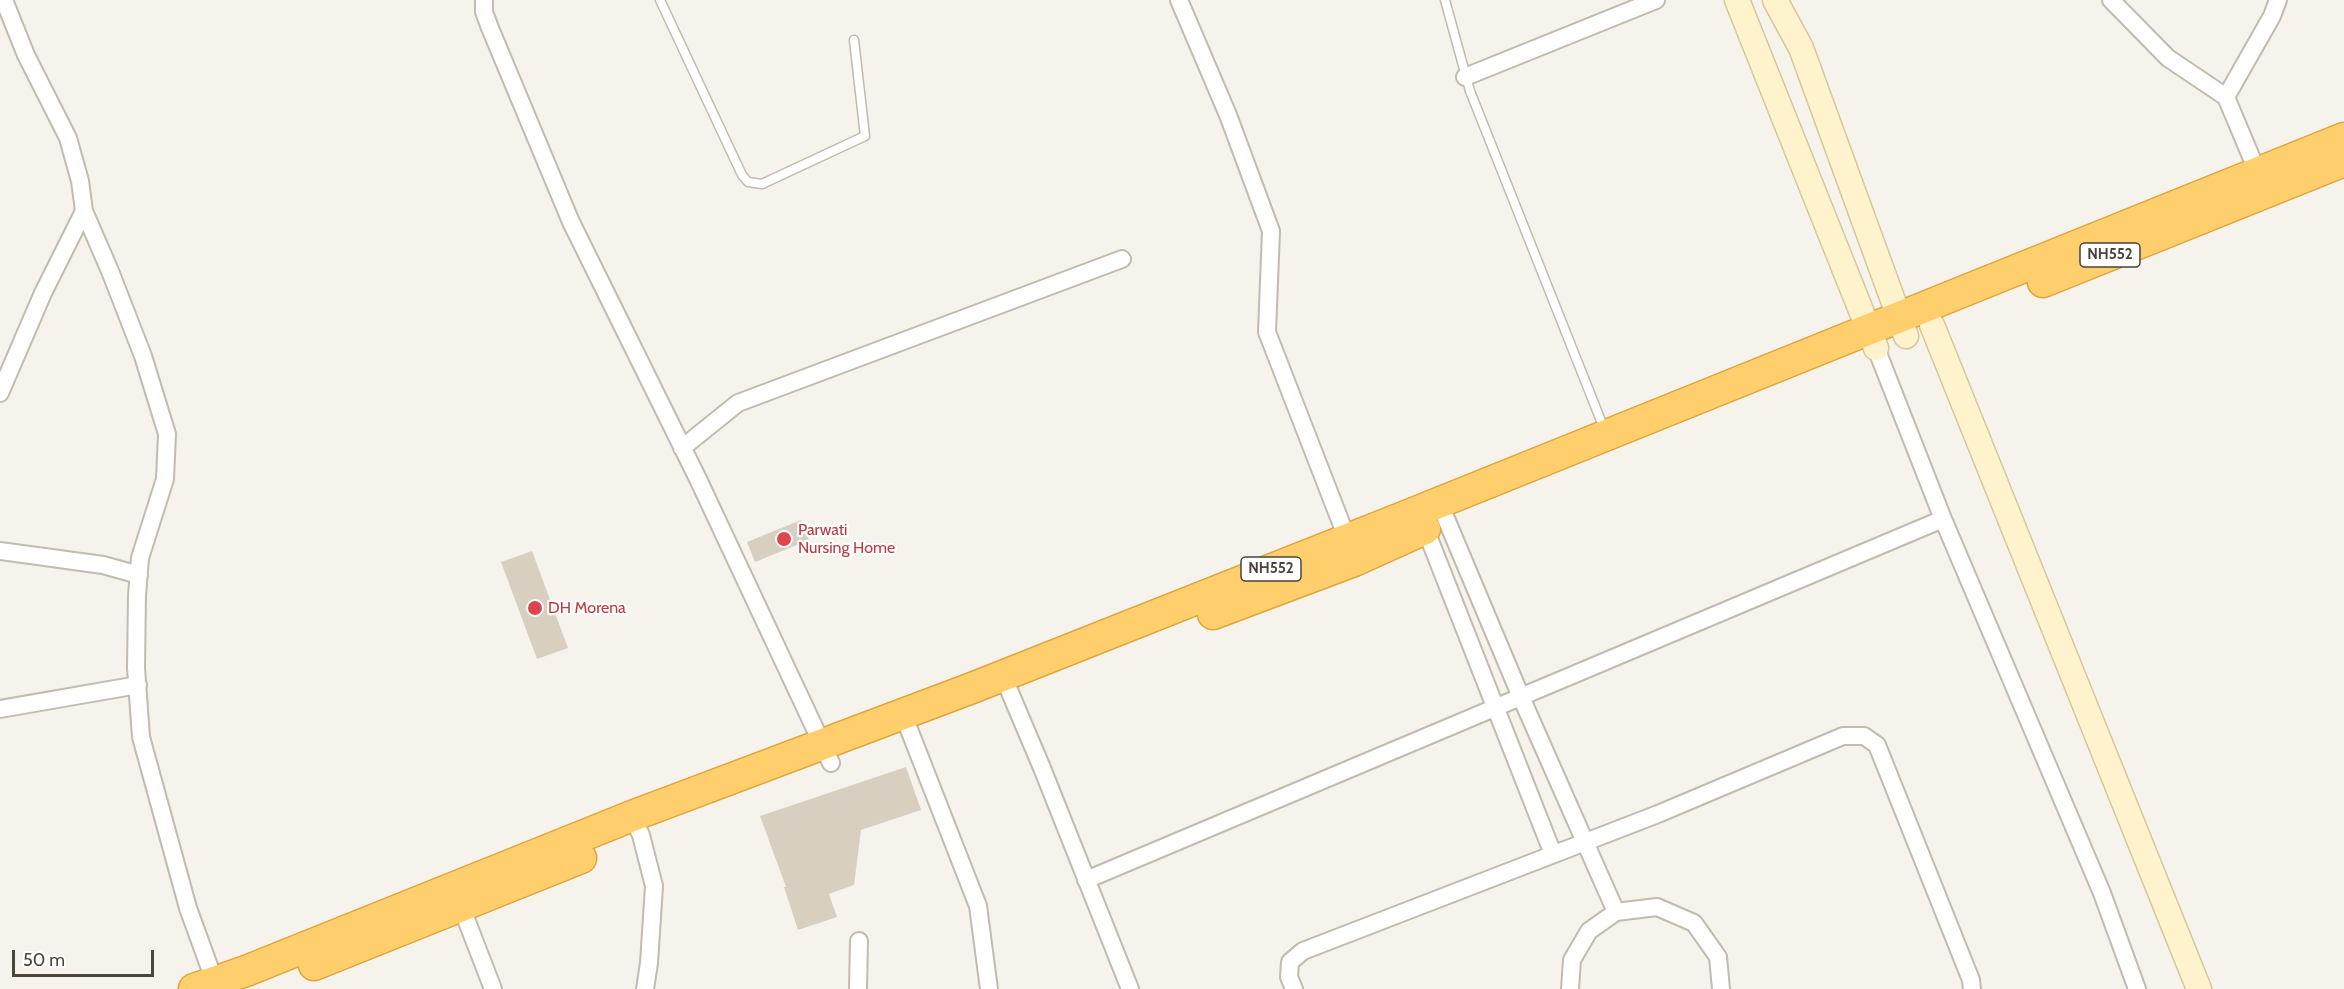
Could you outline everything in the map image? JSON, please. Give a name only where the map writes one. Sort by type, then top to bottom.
[{"type":"highway","name":"NH552","points":[[1432,516],[1607,434],[1912,326],[2261,183],[2344,157]]},
{"type":"highway","name":"NH552","points":[[208,987],[456,896],[636,825],[907,723],[1351,550],[1872,339]]},
{"type":"highway","name":"NH552","points":[[254,989],[456,896]]},
{"type":"street","points":[[0,15],[3,0]]},
{"type":"street","points":[[3,0],[26,55],[68,138],[80,182],[84,211],[98,240],[143,356],[167,434],[165,479],[140,558],[137,616],[141,737],[208,987]]},
{"type":"street","points":[[484,0],[483,12],[571,222],[682,448],[827,753]]},
{"type":"street","points":[[1179,0],[1228,115],[1271,231],[1268,332],[1351,550]]},
{"type":"street","points":[[1465,77],[1656,0]]},
{"type":"street","points":[[1737,0],[1943,519],[2102,892],[2138,989]]},
{"type":"street","points":[[1775,0],[1800,48],[1912,326],[2199,989]]},
{"type":"street","points":[[2111,0],[2168,58],[2226,97],[2261,183]]},
{"type":"street","points":[[2226,97],[2278,0]]},
{"type":"street","points":[[0,393],[43,293],[84,211]]},
{"type":"street","points":[[682,448],[738,403],[1122,259]]},
{"type":"street","points":[[1432,516],[1521,697],[1616,912]]},
{"type":"street","points":[[1432,516],[1496,707],[1553,854]]},
{"type":"street","points":[[1086,880],[1943,519]]},
{"type":"street","points":[[0,552],[103,565],[139,575]]},
{"type":"street","points":[[1006,684],[1130,989]]},
{"type":"street","points":[[0,709],[138,685]]},
{"type":"street","points":[[907,723],[978,906],[989,989]]},
{"type":"street","points":[[1294,989],[1289,977],[1290,962],[1303,951],[1586,841],[1843,736],[1864,735],[1877,745],[1971,980],[1972,989]]},
{"type":"street","points":[[636,825],[654,886],[645,989]]},
{"type":"street","points":[[456,896],[493,989]]},
{"type":"street","points":[[1570,989],[1572,960],[1589,931],[1616,912],[1657,907],[1694,923],[1718,957],[1721,989]]},
{"type":"street","points":[[858,989],[859,941]]},
{"type":"lane","points":[[660,0],[742,175],[748,182],[762,184],[865,136],[854,39]]},
{"type":"lane","points":[[1445,0],[1465,77],[1607,434]]},
{"type":"building","points":[[801,520],[809,540],[755,562],[747,542]]},
{"type":"building","points":[[532,551],[568,648],[537,659],[501,562]]},
{"type":"building","points":[[906,767],[921,810],[861,830],[854,885],[829,894],[837,917],[798,930],[784,887],[786,887],[760,816]]},
{"type":"place","name":"Parwati Nursing Home","points":[[784,539]]},
{"type":"place","name":"DH Morena","points":[[535,608]]}]
